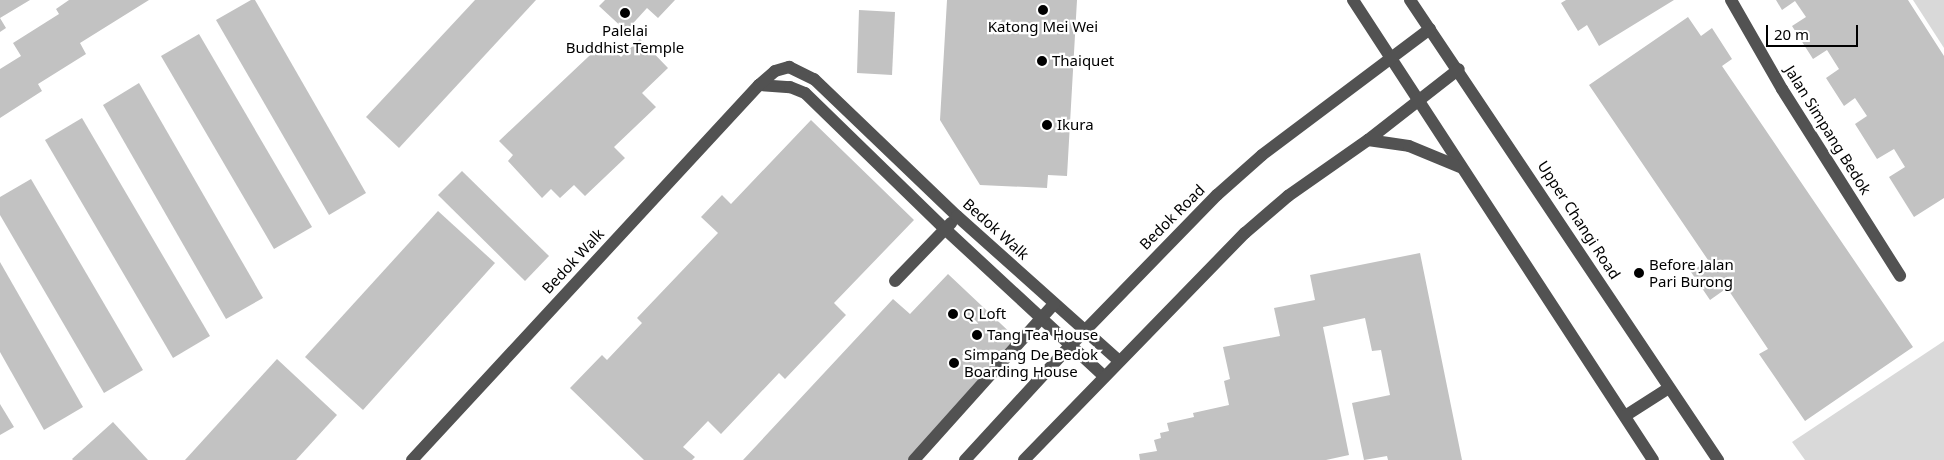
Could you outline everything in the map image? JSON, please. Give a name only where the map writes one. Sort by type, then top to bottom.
[{"type":"street","points":[[1353,0],[1460,167],[1626,416],[1653,460]]},
{"type":"street","name":"Upper Changi Road","points":[[1410,0],[1459,69],[1718,460]]},
{"type":"street","name":"Jalan Simpang Bedok","points":[[1731,0],[1782,89],[1900,276]]},
{"type":"street","name":"Bedok Road","points":[[965,460],[1084,331],[1217,195],[1262,155],[1390,57],[1430,29]]},
{"type":"street","name":"Bedok Walk","points":[[412,460],[759,85],[775,72],[790,67],[808,75],[957,216],[1118,360]]},
{"type":"street","points":[[1024,460],[1118,360],[1245,233],[1288,196],[1368,140],[1417,99],[1459,69]]},
{"type":"street","points":[[759,85],[790,87],[805,93],[1040,319],[1104,376]]},
{"type":"street","points":[[1368,140],[1409,146],[1460,167]]},
{"type":"street","points":[[895,281],[957,216]]},
{"type":"street","points":[[914,460],[1054,304]]},
{"type":"street","points":[[1626,416],[1670,388]]},
{"type":"shaded area","points":[[1913,0],[1944,0],[1944,48]]},
{"type":"shaded area","points":[[1944,341],[1944,460],[1805,460],[1792,442]]},
{"type":"building","points":[[0,0],[30,0],[0,18]]},
{"type":"building","points":[[69,0],[149,0],[80,43],[86,54],[38,84],[42,91],[0,118],[0,69],[21,56],[13,43],[59,14],[56,9]]},
{"type":"building","points":[[251,0],[255,0],[366,193],[329,215],[216,20]]},
{"type":"building","points":[[475,0],[536,0],[399,148],[366,117]]},
{"type":"building","name":"Palelai Buddhist Temple","points":[[605,0],[675,0],[658,18],[647,8],[626,31],[599,6]]},
{"type":"building","points":[[947,0],[1077,0],[1067,176],[1048,175],[1047,188],[980,185],[940,120]]},
{"type":"building","points":[[1566,0],[1674,0],[1599,46],[1587,25],[1578,31],[1561,3]]},
{"type":"building","points":[[1776,0],[1908,0],[1944,56],[1944,198],[1914,217],[1889,177],[1905,167],[1894,149],[1877,159],[1855,124],[1867,116],[1855,98],[1844,106],[1826,78],[1839,69],[1827,50],[1813,59],[1792,26],[1806,17],[1795,1],[1782,10]]},
{"type":"building","points":[[859,10],[895,12],[892,75],[857,73]]},
{"type":"building","points":[[1688,17],[1701,36],[1712,28],[1732,59],[1722,66],[1913,347],[1805,421],[1759,354],[1768,349],[1727,288],[1710,300],[1691,272],[1708,260],[1589,85]]},
{"type":"building","points":[[0,18],[6,28],[0,32]]},
{"type":"building","points":[[199,34],[312,227],[274,249],[161,56]]},
{"type":"building","points":[[640,39],[668,68],[642,93],[656,107],[614,147],[625,158],[585,196],[574,185],[560,198],[551,189],[542,198],[508,161],[513,155],[499,141],[605,41],[621,57]]},
{"type":"building","points":[[139,83],[263,298],[226,319],[103,105]]},
{"type":"building","points":[[82,118],[210,336],[173,358],[45,140]]},
{"type":"building","points":[[811,120],[914,220],[834,303],[846,315],[785,379],[779,373],[721,434],[708,421],[683,447],[695,457],[692,460],[644,460],[570,388],[602,355],[607,360],[642,323],[637,318],[718,233],[701,217],[722,195],[731,204]]},
{"type":"building","points":[[462,171],[549,256],[525,281],[438,195]]},
{"type":"building","points":[[31,179],[143,370],[104,393],[0,215],[0,197]]},
{"type":"building","points":[[438,211],[495,263],[363,410],[305,357]]},
{"type":"building","points":[[1420,253],[1462,460],[1388,460],[1387,456],[1364,460],[1352,403],[1390,395],[1381,350],[1372,351],[1365,318],[1323,327],[1349,455],[1326,460],[1140,460],[1139,454],[1157,451],[1154,440],[1161,438],[1160,433],[1169,431],[1167,423],[1194,417],[1193,413],[1229,405],[1224,381],[1230,379],[1223,347],[1280,336],[1274,308],[1315,300],[1310,275]]},
{"type":"building","points":[[0,262],[83,407],[44,430],[0,352]]},
{"type":"building","points":[[948,274],[1019,341],[908,460],[743,460],[893,299],[910,314]]},
{"type":"building","points":[[277,359],[337,415],[296,460],[185,460]]},
{"type":"building","points":[[0,404],[14,427],[0,435]]},
{"type":"building","points":[[113,422],[148,460],[72,459]]},
{"type":"place","name":"Katong Mei Wei","points":[[1043,10]]},
{"type":"place","name":"Palelai Buddhist Temple","points":[[625,13]]},
{"type":"place","name":"Thaiquet","points":[[1042,61]]},
{"type":"place","name":"Ikura","points":[[1047,125]]},
{"type":"place","name":"Before Jalan Pari Burong","points":[[1639,273]]},
{"type":"place","name":"Q Loft","points":[[953,314]]},
{"type":"place","name":"Tang Tea House","points":[[977,335]]},
{"type":"place","name":"Simpang De Bedok Boarding House","points":[[954,363]]}]
